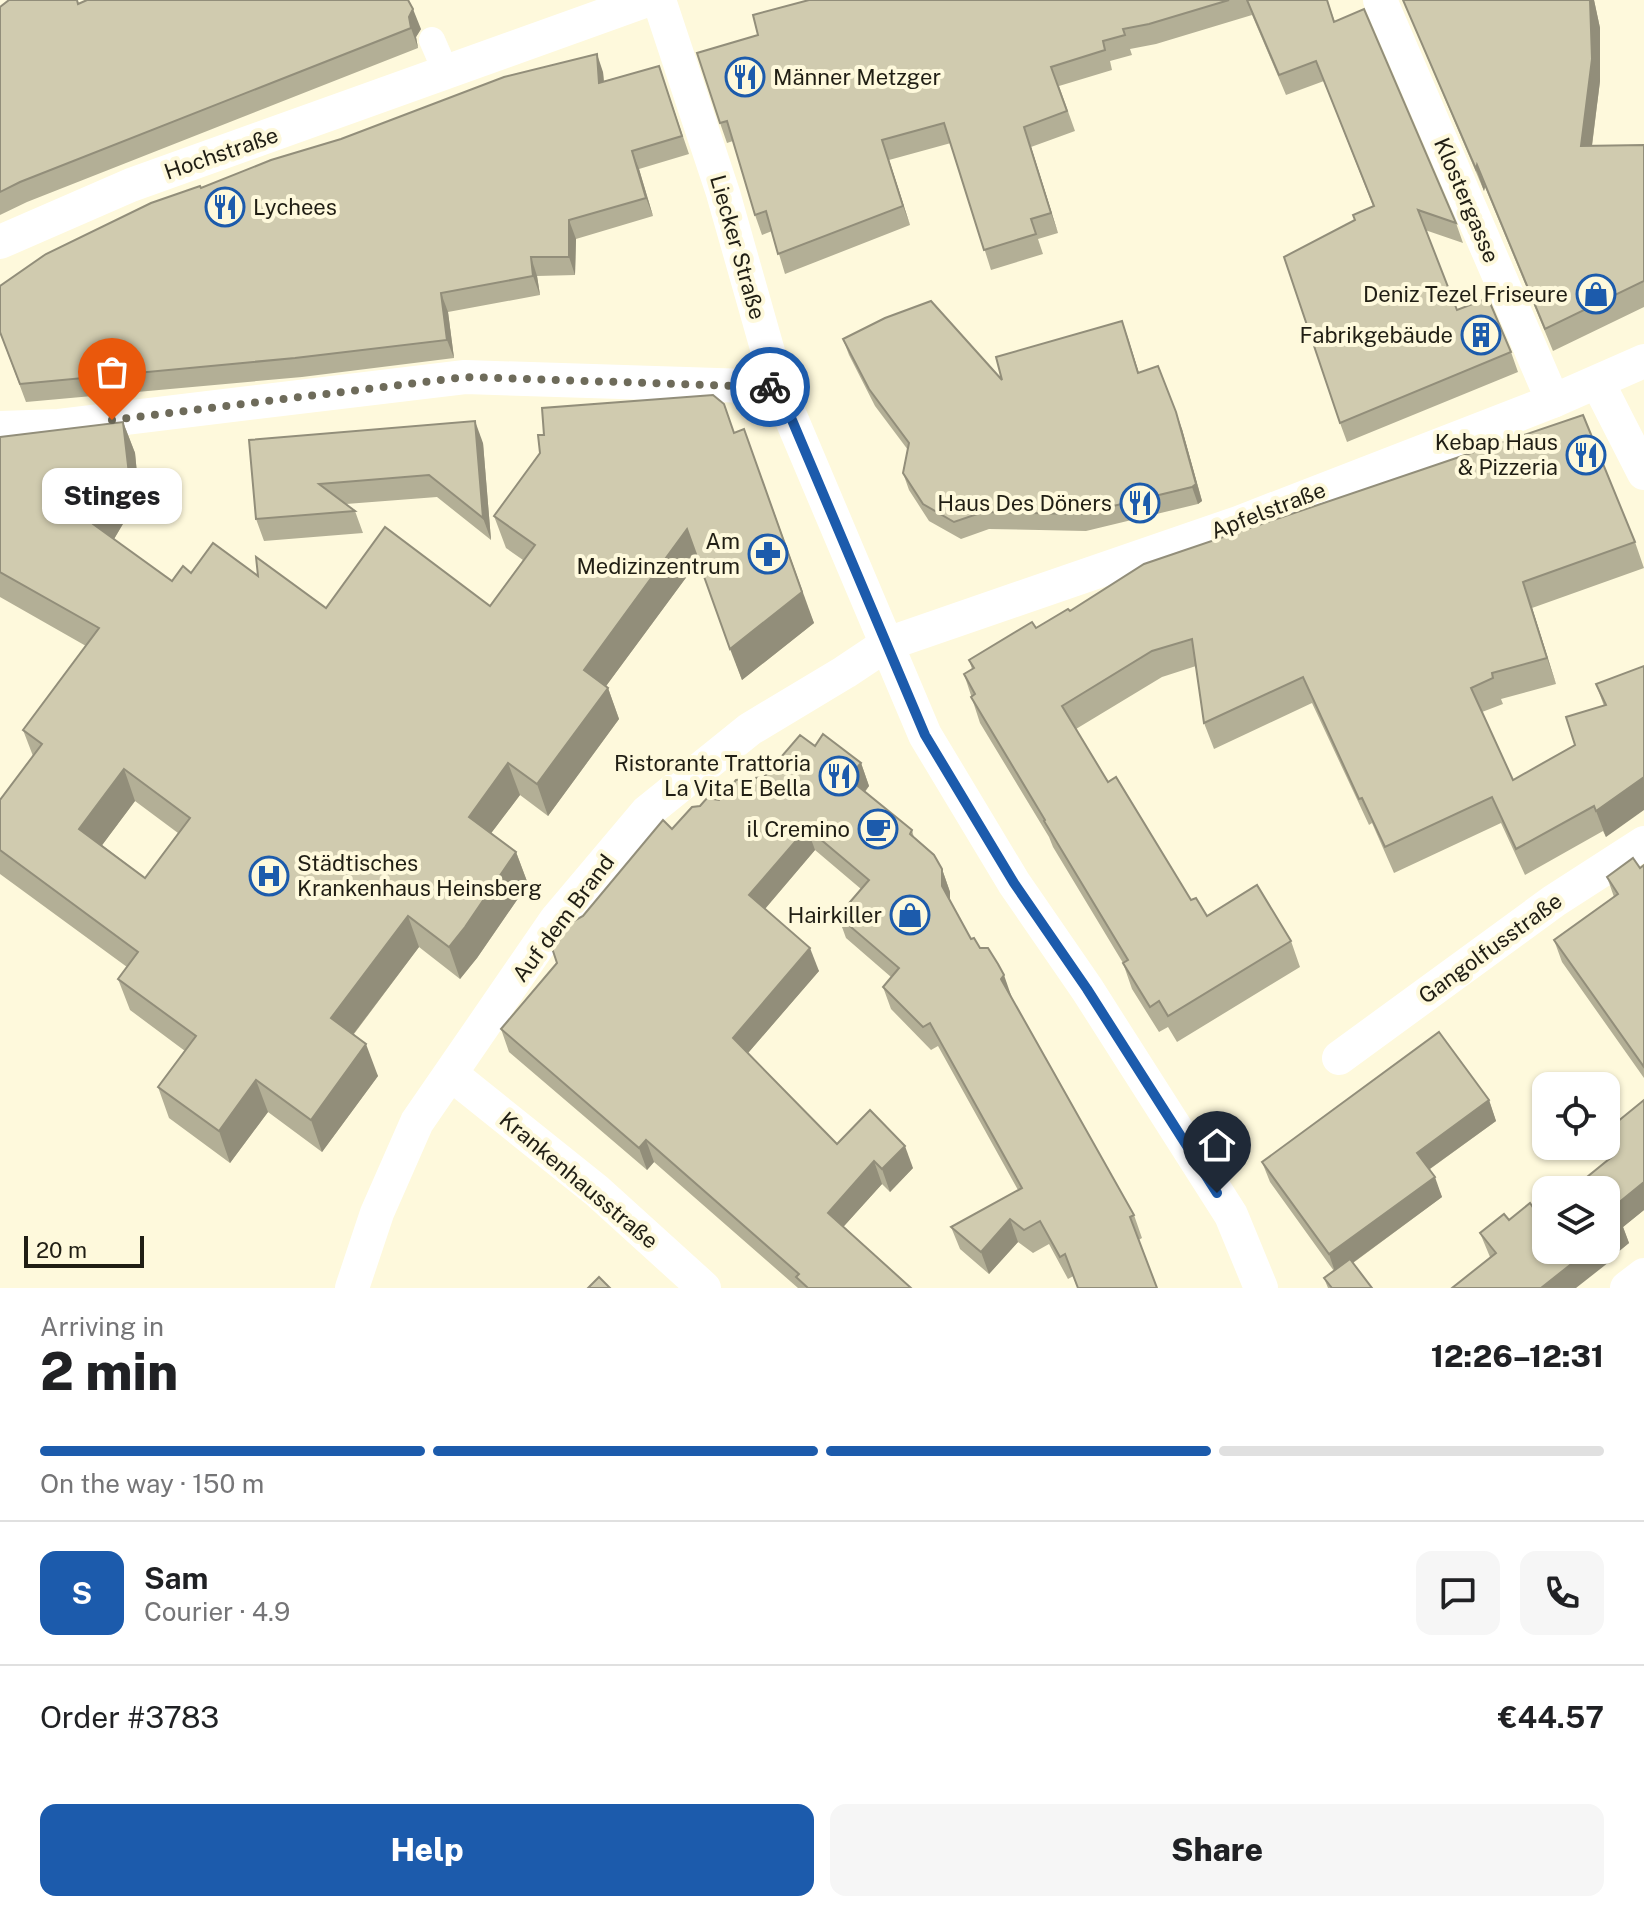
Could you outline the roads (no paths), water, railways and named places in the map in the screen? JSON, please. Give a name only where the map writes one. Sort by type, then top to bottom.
[{"type":"street","name":"Hochstraße","points":[[0,242],[131,185],[288,130],[439,55],[647,0]]},
{"type":"street","name":"Liecker Straße","points":[[659,0],[723,193],[778,387],[925,735],[1014,883],[1087,989],[1231,1215],[1261,1288]]},
{"type":"street","name":"Klostergasse","points":[[1380,0],[1553,401]]},
{"type":"street","name":"Apfelstraße","points":[[887,644],[1238,523],[1553,401],[1644,361]]},
{"type":"street","points":[[0,428],[59,426],[465,377],[778,387]]},
{"type":"street","points":[[1598,383],[1644,473]]},
{"type":"street","name":"Auf dem Brand","points":[[352,1288],[377,1213],[417,1122],[556,920],[647,812],[750,729],[887,644]]},
{"type":"street","name":"Gangolfusstraße","points":[[1339,1058],[1554,901],[1644,843]]},
{"type":"street","name":"Krankenhausstraße","points":[[451,1074],[597,1191],[704,1288]]},
{"type":"street","points":[[1627,1288],[1644,1275]]},
{"type":"place","name":"Männer Metzger","points":[[745,77]]},
{"type":"place","name":"Lychees","points":[[225,207]]},
{"type":"place","name":"Deniz Tezel Friseure","points":[[1596,294]]},
{"type":"place","name":"Fabrikgebäude","points":[[1481,335]]},
{"type":"place","name":"Stinges","points":[[112,420]]},
{"type":"place","name":"Kebap Haus & Pizzeria","points":[[1586,455]]},
{"type":"place","name":"Haus Des Döners","points":[[1140,503]]},
{"type":"place","name":"Am Medizinzentrum","points":[[768,554]]},
{"type":"place","name":"Ristorante Trattoria La Vita E Bella","points":[[839,776]]},
{"type":"place","name":"il Cremino","points":[[878,829]]},
{"type":"place","name":"Städtisches Krankenhaus Heinsberg","points":[[269,876]]},
{"type":"place","name":"Hairkiller","points":[[910,915]]}]
